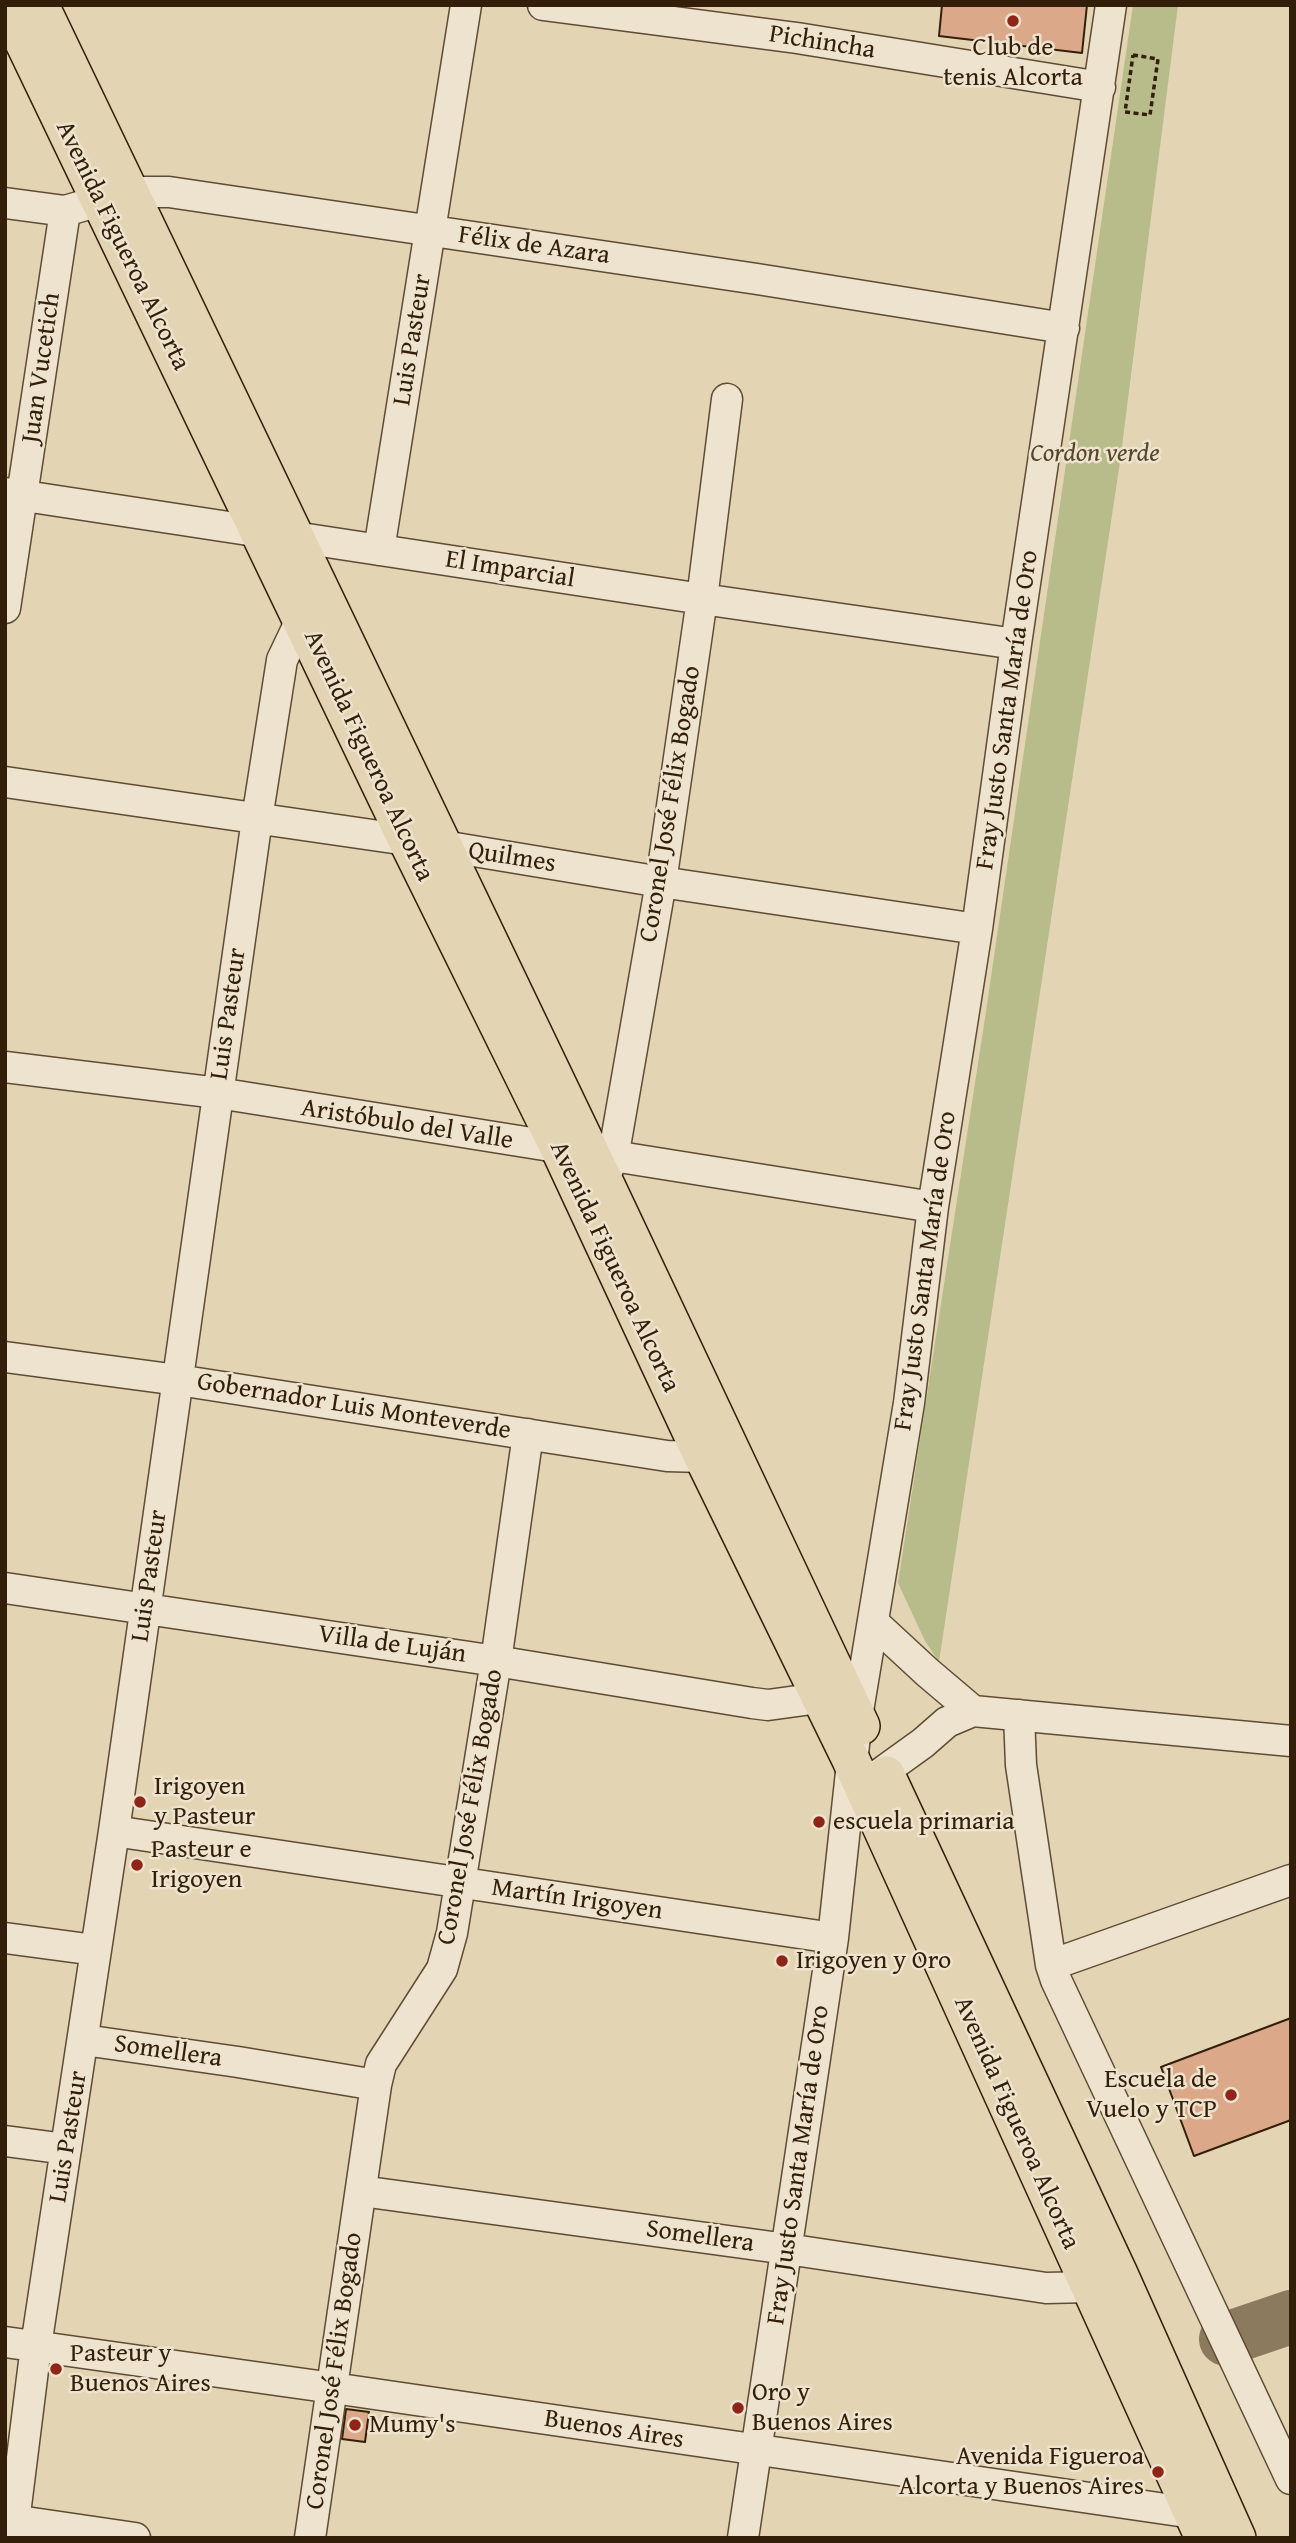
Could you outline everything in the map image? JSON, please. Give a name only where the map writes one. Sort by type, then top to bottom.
[{"type":"main road","name":"Avenida Figueroa Alcorta","points":[[16,13],[297,539],[445,848],[589,1167],[857,1717],[866,1772]]},
{"type":"main road","name":"Avenida Figueroa Alcorta","points":[[115,196],[261,533],[408,841],[589,1167],[703,1457],[819,1698],[866,1772],[1105,2281],[1206,2517],[1237,2538]]},
{"type":"street","name":"Luis Pasteur","points":[[379,550],[466,5]]},
{"type":"street","name":"Pichincha","points":[[543,5],[797,38],[1100,87]]},
{"type":"street","name":"Fray Justo Santa María de Oro","points":[[857,1717],[909,1403],[933,1208],[977,929],[1016,644],[1111,5]]},
{"type":"street","name":"Félix de Azara","points":[[5,203],[65,211],[115,196],[169,192],[757,279],[1064,328]]},
{"type":"street","name":"Juan Vucetich","points":[[5,608],[14,495],[65,211]]},
{"type":"street","name":"Coronel José Félix Bogado","points":[[589,1167],[661,882],[702,599],[727,399]]},
{"type":"street","name":"El Imparcial","points":[[14,495],[1016,644]]},
{"type":"street","name":"Luis Pasteur","points":[[10,2526],[84,2040],[257,819],[282,660],[302,618]]},
{"type":"street","name":"Quilmes","points":[[5,782],[977,929]]},
{"type":"street","name":"Aristóbulo del Valle","points":[[5,1067],[218,1093],[589,1167],[933,1208]]},
{"type":"street","name":"Gobernador Luis Monteverde","points":[[5,1357],[178,1380],[667,1456],[703,1457]]},
{"type":"street","name":"Coronel José Félix Bogado","points":[[310,2538],[376,2085],[382,2064],[442,1969],[452,1933],[496,1661],[528,1434]]},
{"type":"street","name":"Villa de Luján","points":[[5,1588],[496,1661],[768,1705],[819,1698]]},
{"type":"street","points":[[874,1623],[973,1711]]},
{"type":"street","points":[[866,1772],[923,1743],[947,1722],[973,1711],[1291,1741]]},
{"type":"street","points":[[1019,1715],[1021,1765],[1051,1965],[1056,1980],[1291,2479]]},
{"type":"street","name":"Fray Justo Santa María de Oro","points":[[743,2538],[833,1937],[866,1772]]},
{"type":"street","name":"Martín Irigoyen","points":[[114,1831],[833,1937]]},
{"type":"street","points":[[1051,1965],[1291,1880]]},
{"type":"street","points":[[5,1938],[95,1951]]},
{"type":"street","name":"Somellera","points":[[84,2040],[376,2085]]},
{"type":"street","points":[[5,2141],[66,2150]]},
{"type":"street","name":"Somellera","points":[[361,2191],[787,2249],[1046,2288],[1105,2281]]},
{"type":"street","name":"Buenos Aires","points":[[5,2342],[1206,2517]]},
{"type":"street","points":[[10,2526],[135,2538]]},
{"type":"path","points":[[1133,55],[1158,59],[1150,115],[1125,112],[1133,55]]},
{"type":"green space","name":"Cordon verde","points":[[1133,5],[1178,5],[1120,462],[939,1662],[925,1641],[898,1583],[985,1018]]},
{"type":"building","name":"Club de tenis Alcorta","points":[[942,5],[1087,5],[1082,53],[939,36]]},
{"type":"building","name":"Escuela de Vuelo y TCP","points":[[1291,2018],[1291,2120],[1194,2156],[1161,2067]]},
{"type":"building","name":"Mumy's","points":[[346,2409],[369,2412],[365,2442],[342,2439]]},
{"type":"taxiway","points":[[1226,2339],[1291,2317]]},
{"type":"place","name":"Club de tenis Alcorta","points":[[1013,21]]},
{"type":"place","name":"Irigoyen y Pasteur","points":[[140,1802]]},
{"type":"place","name":"escuela primaria","points":[[819,1822]]},
{"type":"place","name":"Pasteur e Irigoyen","points":[[137,1865]]},
{"type":"place","name":"Irigoyen y Oro","points":[[782,1961]]},
{"type":"place","name":"Escuela de Vuelo y TCP","points":[[1231,2095]]},
{"type":"place","name":"Pasteur y Buenos Aires","points":[[56,2369]]},
{"type":"place","name":"Oro y Buenos Aires","points":[[738,2408]]},
{"type":"place","name":"Mumy's","points":[[355,2425]]},
{"type":"place","name":"Avenida Figueroa Alcorta y Buenos Aires","points":[[1158,2472]]}]
